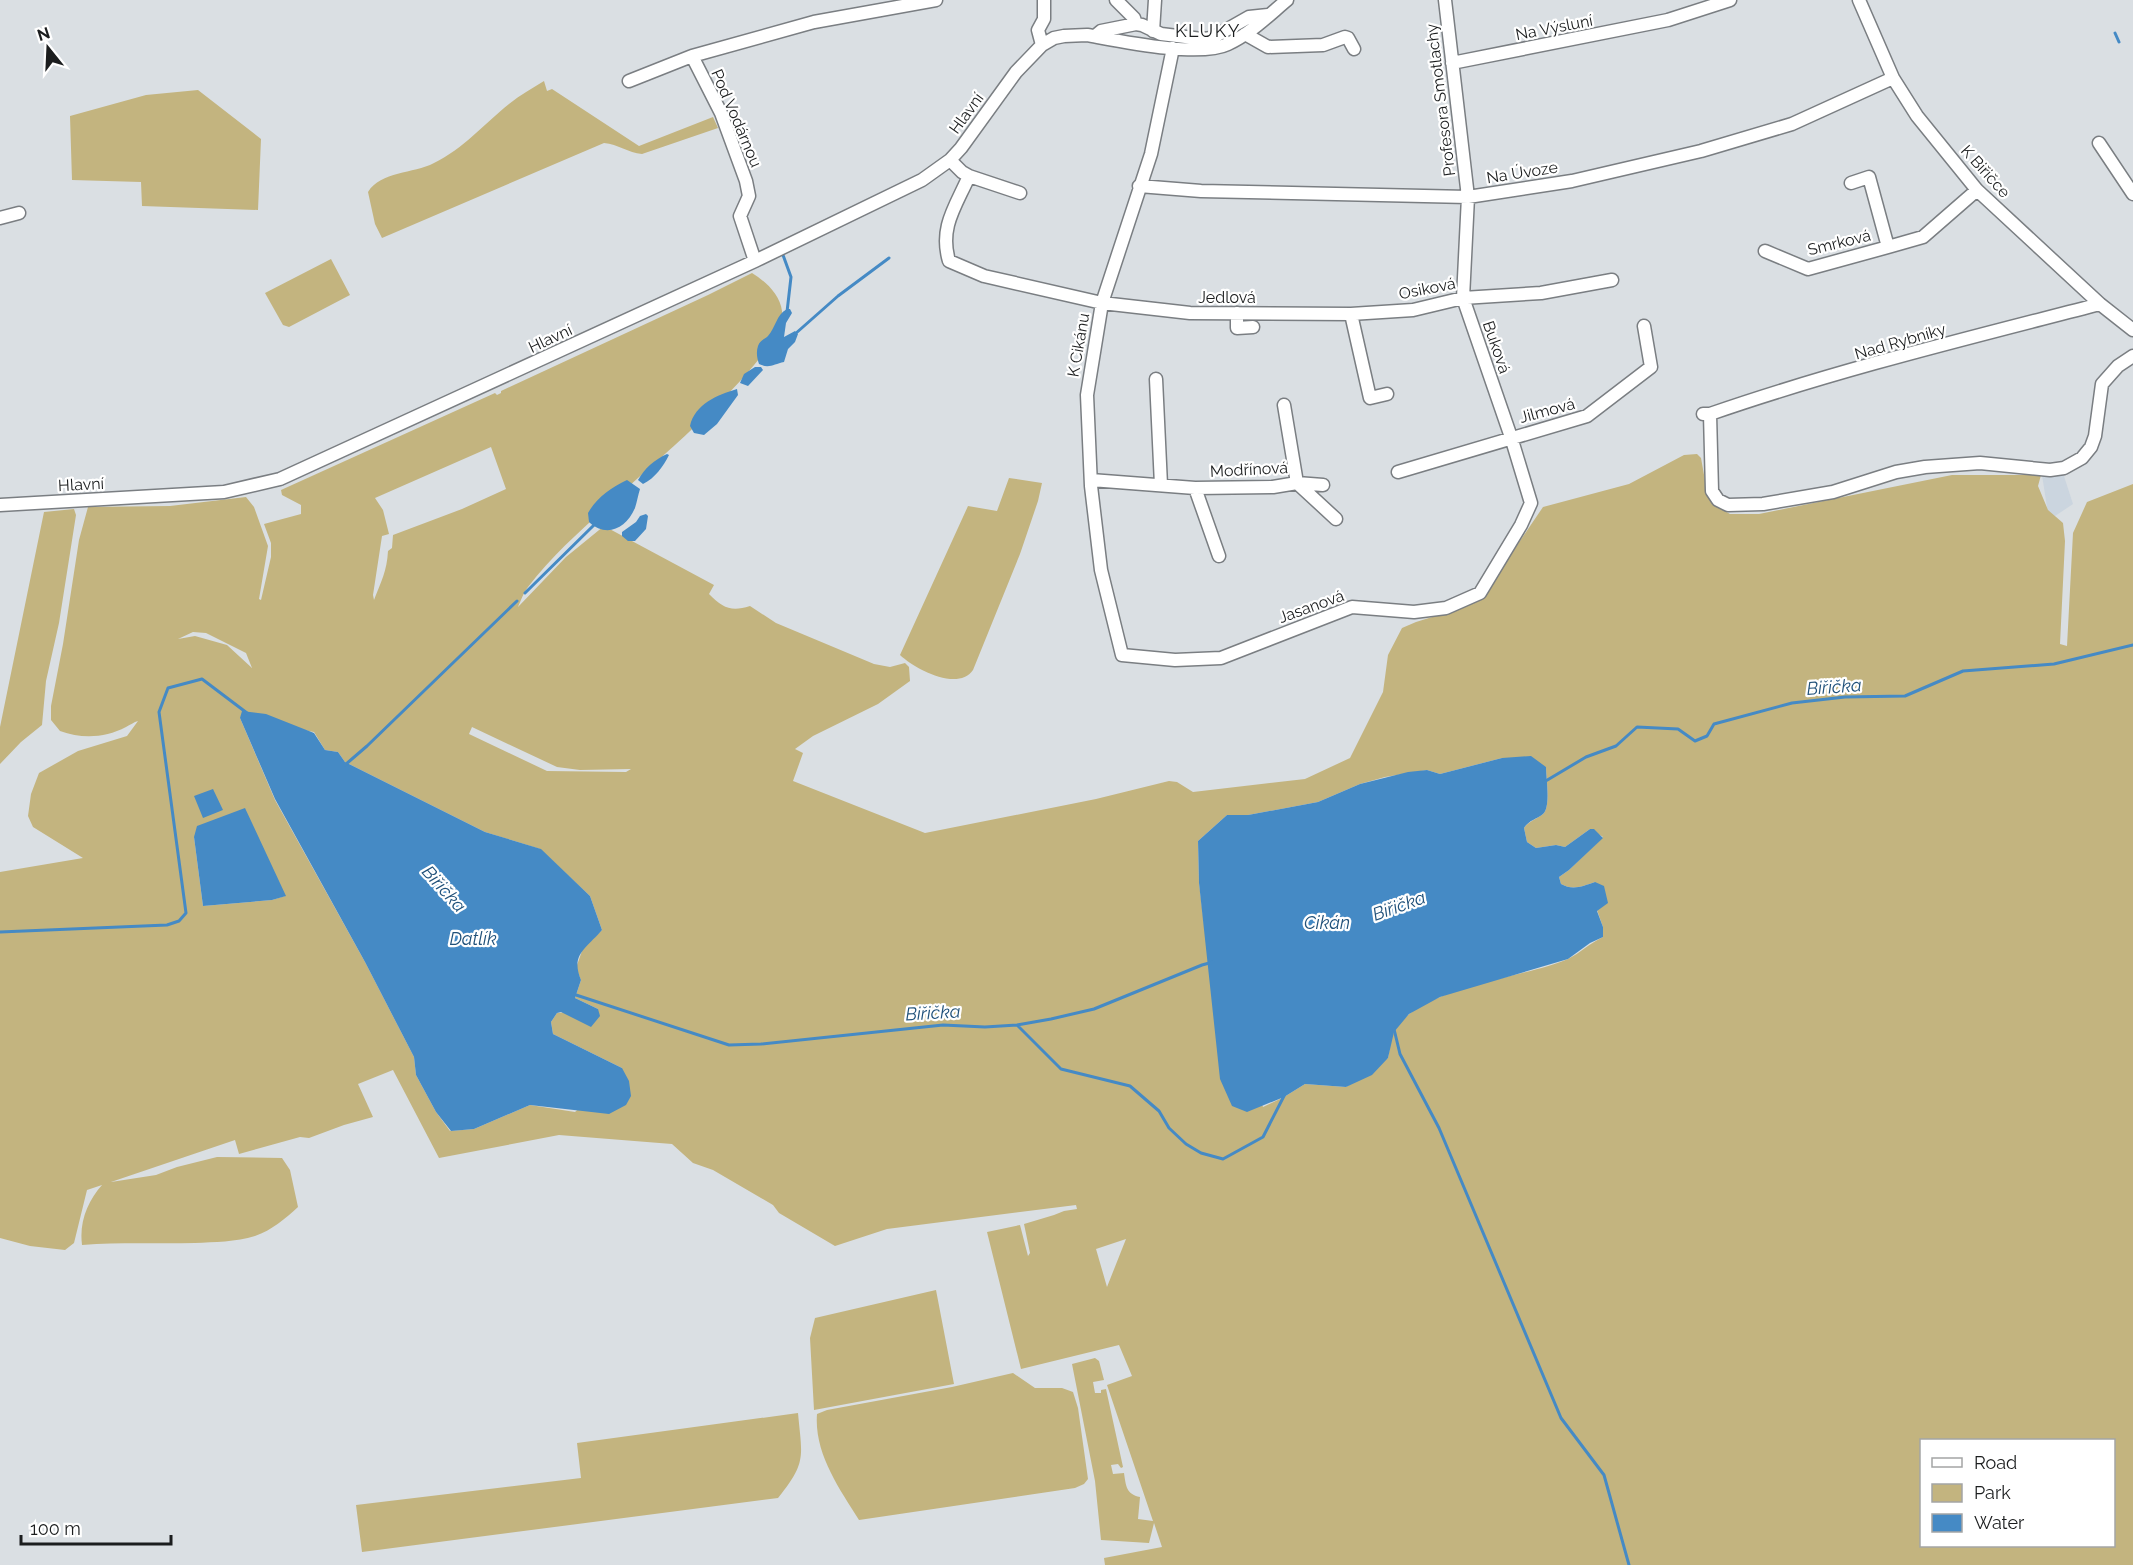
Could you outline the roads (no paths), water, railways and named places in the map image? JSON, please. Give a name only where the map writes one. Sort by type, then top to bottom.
[{"type":"street","name":"Pod Vodárnou","points":[[629,81],[692,56],[814,22],[936,0]]},
{"type":"street","points":[[1042,45],[1038,30],[1044,19],[1044,0]]},
{"type":"street","name":"Hlavní","points":[[1116,0],[1134,18],[1136,24]]},
{"type":"street","points":[[1153,31],[1155,0]]},
{"type":"street","name":"Hlavní","points":[[0,505],[224,492],[280,479],[755,261],[922,180],[950,160],[1016,72],[1042,45],[1054,38],[1074,34],[1199,51],[1213,49],[1227,45],[1245,34],[1287,0]]},
{"type":"street","name":"Profesora Smotlachy","points":[[1445,0],[1468,197]]},
{"type":"street","name":"Na Výsluní","points":[[1452,63],[1668,20],[1730,0]]},
{"type":"street","name":"K Biřičce","points":[[1859,0],[1893,78],[1917,116],[1977,190],[2100,304],[2133,330]]},
{"type":"street","name":"Hlavní","points":[[1095,36],[1101,31],[1136,24],[1161,34],[1212,38],[1249,17],[1269,15]]},
{"type":"street","points":[[1245,34],[1268,47],[1323,45],[1345,37],[1354,49]]},
{"type":"street","name":"K Cikánu","points":[[1122,655],[1101,570],[1091,480],[1087,395],[1102,303],[1151,154],[1173,48]]},
{"type":"street","name":"Pod Vodárnou","points":[[692,56],[721,113],[746,181],[749,196],[740,216],[755,261]]},
{"type":"street","name":"Na Úvoze","points":[[1139,186],[1201,191],[1468,197],[1572,181],[1701,151],[1792,124],[1893,78]]},
{"type":"street","points":[[2099,143],[2133,194]]},
{"type":"street","points":[[950,160],[969,176],[1020,193]]},
{"type":"street","name":"Jedlová","points":[[969,176],[947,227],[944,245],[949,261],[984,276],[1102,303],[1190,313],[1351,314]]},
{"type":"street","name":"Smrková","points":[[1851,183],[1869,177],[1888,247]]},
{"type":"street","name":"Smrková","points":[[1765,250],[1808,269],[1888,247],[1923,237],[1977,190]]},
{"type":"street","name":"Buková","points":[[1468,197],[1463,298],[1531,503]]},
{"type":"street","points":[[0,218],[19,213]]},
{"type":"street","name":"Osiková","points":[[1351,314],[1413,310],[1463,298],[1540,294],[1612,280]]},
{"type":"street","name":"Nad Rybníky","points":[[2100,304],[1932,348],[1707,414],[1712,491],[1718,500],[1728,505],[1763,504],[1833,492],[1896,472],[1925,467],[1980,463],[2050,470],[2064,468],[2082,458],[2091,447],[2095,436],[2102,384],[2118,366],[2133,356]]},
{"type":"street","points":[[1237,314],[1237,328],[1253,327]]},
{"type":"street","points":[[1351,314],[1370,398],[1387,394]]},
{"type":"street","name":"Jilmová","points":[[1398,472],[1587,416],[1651,367],[1644,326]]},
{"type":"street","points":[[1156,379],[1161,485]]},
{"type":"street","name":"Modřínová","points":[[1091,480],[1195,488],[1273,487],[1297,483],[1284,405]]},
{"type":"street","points":[[1297,483],[1323,484]]},
{"type":"street","points":[[1297,483],[1336,519]]},
{"type":"street","name":"Modřínová","points":[[1195,488],[1219,556]]},
{"type":"street","name":"Jasanová","points":[[1122,655],[1175,660],[1221,658],[1352,607],[1414,612],[1446,608],[1480,593],[1521,525],[1531,503]]},
{"type":"water","points":[[790,309],[792,313],[786,323],[784,337],[795,331],[798,334],[795,342],[788,349],[784,362],[769,366],[759,364],[757,348],[759,344],[771,333],[781,314]]},
{"type":"water","points":[[755,367],[761,367],[763,370],[748,386],[740,383],[744,374]]},
{"type":"water","points":[[737,389],[738,395],[717,424],[704,435],[694,433],[690,426],[702,406],[722,394]]},
{"type":"water","points":[[667,454],[669,455],[664,464],[651,479],[643,484],[638,480],[650,465]]},
{"type":"water","points":[[627,480],[640,489],[631,515],[615,529],[602,530],[595,527],[589,522],[588,513],[600,498]]},
{"type":"water","points":[[646,514],[648,516],[646,529],[635,541],[628,541],[622,536],[622,532],[636,522],[640,516]]},
{"type":"water","name":"Datlík","points":[[242,711],[266,714],[314,733],[325,750],[338,752],[345,762],[485,832],[541,849],[590,896],[602,930],[579,958],[578,971],[581,980],[575,998],[598,1009],[600,1016],[591,1027],[561,1012],[557,1013],[551,1022],[553,1034],[622,1068],[629,1081],[631,1096],[626,1105],[609,1114],[530,1105],[474,1129],[451,1131],[436,1112],[416,1075],[414,1057],[365,962],[275,799],[240,718]]},
{"type":"water","name":"Cikán","points":[[1531,756],[1546,767],[1547,805],[1543,814],[1524,828],[1527,842],[1536,848],[1556,845],[1565,847],[1590,829],[1594,829],[1603,838],[1559,877],[1561,884],[1570,887],[1595,882],[1604,886],[1608,903],[1597,911],[1603,927],[1603,937],[1590,943],[1568,959],[1440,997],[1409,1014],[1394,1032],[1388,1058],[1372,1075],[1346,1087],[1305,1084],[1284,1097],[1247,1112],[1232,1106],[1220,1079],[1199,883],[1198,841],[1227,815],[1248,815],[1318,802],[1360,784],[1408,772],[1427,770],[1440,774],[1502,758]]},
{"type":"water","points":[[213,789],[223,810],[203,818],[194,796]]},
{"type":"water","points":[[245,808],[286,896],[272,900],[203,906],[194,837],[197,826]]},
{"type":"waterway","points":[[2115,33],[2119,42]]},
{"type":"waterway","points":[[783,255],[791,277],[787,312]]},
{"type":"waterway","points":[[795,334],[838,296],[889,258]]},
{"type":"waterway","points":[[525,593],[594,525]]},
{"type":"waterway","points":[[345,765],[517,601]]},
{"type":"waterway","name":"Biřička","points":[[1544,782],[1586,757],[1616,746],[1637,727],[1678,729],[1695,741],[1707,736],[1714,724],[1792,703],[1845,697],[1905,696],[1963,671],[2054,664],[2133,645]]},
{"type":"waterway","name":"Biřička","points":[[0,932],[167,925],[179,921],[186,913],[159,712],[168,688],[202,679],[247,713]]},
{"type":"waterway","name":"Biřička","points":[[573,994],[729,1045],[761,1044],[943,1025],[985,1027],[1017,1025],[1051,1019],[1094,1009],[1213,962]]},
{"type":"waterway","points":[[1017,1025],[1061,1069],[1130,1086],[1159,1111],[1169,1128],[1186,1144],[1201,1153],[1223,1159],[1263,1137],[1285,1094]]},
{"type":"waterway","points":[[1394,1029],[1400,1054],[1439,1128],[1561,1418],[1604,1475],[1629,1565]]},
{"type":"district","name":"KLUKY","points":[[1208,31]]}]
